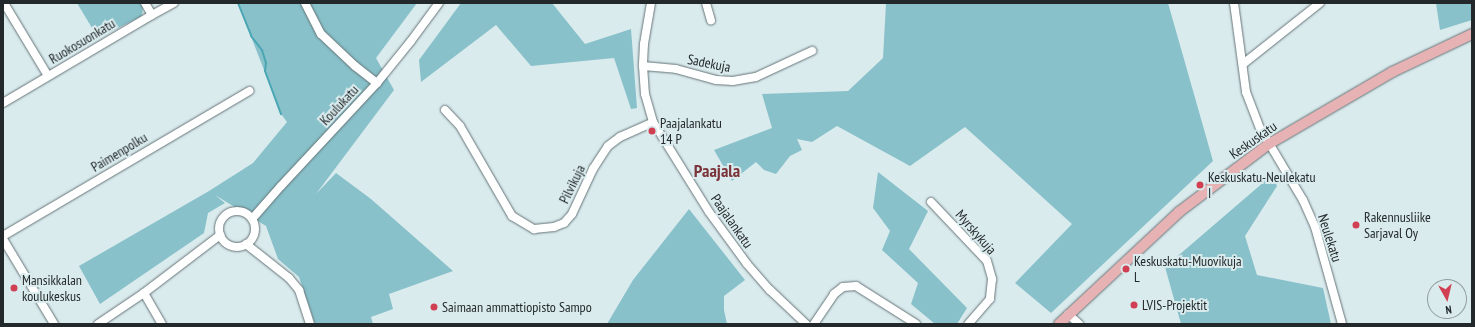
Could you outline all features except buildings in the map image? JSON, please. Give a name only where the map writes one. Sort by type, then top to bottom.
[{"type":"main road","name":"Keskuskatu","points":[[1059,324],[1179,212],[1269,144],[1392,72],[1472,34]]},
{"type":"street","points":[[4,3],[48,76]]},
{"type":"street","points":[[144,3],[152,15]]},
{"type":"street","name":"Ruokosuonkatu","points":[[3,103],[174,3]]},
{"type":"street","points":[[305,3],[321,34],[355,66],[377,83]]},
{"type":"street","name":"Koulukatu","points":[[252,219],[377,83],[412,41],[439,3]]},
{"type":"street","name":"Paajalankatu","points":[[651,3],[644,44],[643,66],[644,94],[653,122],[709,212],[747,264],[770,290],[806,324]]},
{"type":"street","points":[[706,3],[711,20]]},
{"type":"street","name":"Neulekatu","points":[[1234,3],[1246,92],[1260,128],[1303,200],[1315,227],[1342,324]]},
{"type":"street","points":[[1243,64],[1320,3]]},
{"type":"street","name":"Sadekuja","points":[[643,66],[676,69],[716,80],[733,82],[756,77],[812,50]]},
{"type":"street","name":"Paimenpolku","points":[[3,236],[249,91]]},
{"type":"street","name":"Pilvikuja","points":[[445,110],[460,126],[512,216],[534,229],[554,227],[564,223],[572,214],[593,169],[608,146],[620,137],[653,122]]},
{"type":"street","name":"Myrskykuja","points":[[931,202],[987,261],[992,279],[990,299],[968,324]]},
{"type":"street","points":[[231,211],[243,212],[252,219],[254,224],[253,235],[246,244],[231,246],[220,235],[219,224],[226,214],[231,211]]},
{"type":"street","points":[[98,324],[144,293],[220,235]]},
{"type":"street","points":[[3,239],[54,324]]},
{"type":"street","points":[[246,244],[289,278],[299,290],[310,324]]},
{"type":"street","points":[[814,324],[834,294],[843,287],[856,286],[916,324]]},
{"type":"street","points":[[144,293],[162,324]]},
{"type":"street","points":[[1068,314],[1079,324]]},
{"type":"shaded area","points":[[77,3],[140,3],[143,7],[142,16],[98,38]]},
{"type":"shaded area","points":[[238,3],[417,3],[376,58],[394,90],[316,194],[336,173],[371,199],[453,271],[389,294],[393,309],[371,317],[373,324],[315,324],[299,277],[278,259],[266,226],[215,195],[225,203],[208,213],[204,233],[100,304],[79,266],[209,191],[253,163],[287,122],[281,114]]},
{"type":"shaded area","points":[[461,3],[552,3],[585,44],[631,29],[637,108],[631,109],[614,58],[531,66],[496,25],[421,82],[419,60]]},
{"type":"shaded area","points":[[886,3],[1168,3],[1213,161],[1051,313],[1015,283],[1072,224],[965,127],[910,166],[837,126],[812,142],[797,139],[802,150],[790,156],[776,174],[764,170],[756,162],[732,181],[714,150],[772,128],[762,94],[848,91],[883,58]]},
{"type":"shaded area","points":[[1436,3],[1472,3],[1472,20],[1440,30]]},
{"type":"shaded area","points":[[878,172],[928,211],[909,249],[967,308],[957,324],[935,324],[911,304],[918,283],[882,250],[890,231],[873,208]]},
{"type":"shaded area","points":[[1272,175],[1277,186],[1245,236],[1257,275],[1323,288],[1331,324],[1181,324],[1165,267]]},
{"type":"shaded area","points":[[689,209],[745,280],[724,296],[724,310],[727,324],[607,324],[633,280]]},
{"type":"waterway","points":[[238,3],[251,36],[262,50],[266,63],[265,71],[281,114]]},
{"type":"place","name":"Paajalankatu 14 P","points":[[652,131]]},
{"type":"place","name":"Keskuskatu-Neulekatu I","points":[[1200,185]]},
{"type":"place","name":"Rakennusliike Sarjaval Oy","points":[[1356,225]]},
{"type":"place","name":"Keskuskatu-Muovikuja L","points":[[1126,269]]},
{"type":"place","name":"Mansikkalan koulukeskus","points":[[14,288]]},
{"type":"place","name":"LVIS-Projektit","points":[[1134,305]]},
{"type":"place","name":"Saimaan ammattiopisto Sampo","points":[[434,307]]},
{"type":"district","name":"Paajala","points":[[717,171]]}]
